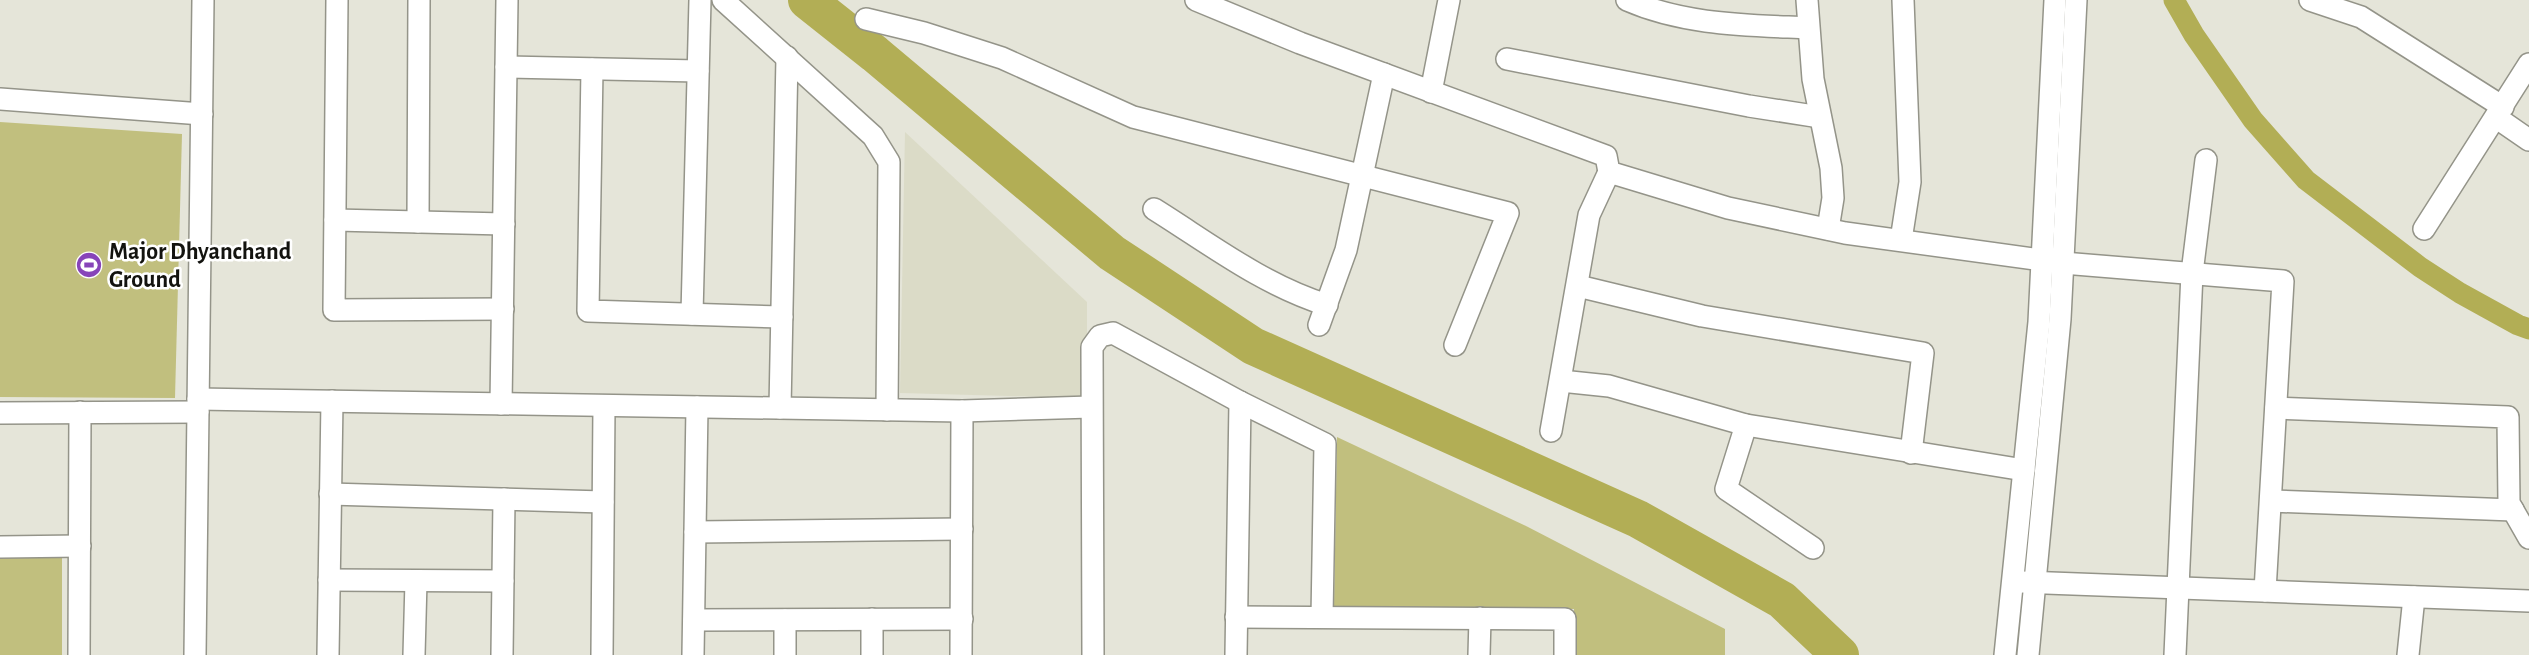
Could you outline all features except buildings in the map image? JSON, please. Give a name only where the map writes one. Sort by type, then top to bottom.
[{"type":"street","points":[[195,655],[203,0]]},
{"type":"street","points":[[337,0],[334,310],[502,309]]},
{"type":"street","points":[[418,222],[419,0]]},
{"type":"street","points":[[501,404],[507,0]]},
{"type":"street","points":[[692,314],[700,0]]},
{"type":"street","points":[[723,0],[873,136],[889,162],[887,410]]},
{"type":"street","points":[[1196,0],[1223,5],[1384,75],[1606,156],[1609,172],[1589,215],[1551,431]]},
{"type":"street","points":[[1431,92],[1449,0]]},
{"type":"street","points":[[1627,0],[1650,10],[1693,20],[1808,28]]},
{"type":"street","points":[[1807,0],[1808,28],[1820,117],[1831,168],[1833,198],[1828,229]]},
{"type":"street","points":[[1901,240],[1910,182],[1903,0]]},
{"type":"street","points":[[2005,655],[2039,322],[2053,261],[2055,0]]},
{"type":"street","points":[[2028,655],[2036,583],[2053,261],[2076,0]]},
{"type":"street","points":[[2310,0],[2361,17],[2500,112],[2529,140]]},
{"type":"street","points":[[866,20],[924,33],[1002,58],[1133,117],[1508,213],[1455,345]]},
{"type":"street","points":[[780,408],[787,57]]},
{"type":"street","points":[[1507,58],[1749,106],[1820,117]]},
{"type":"street","points":[[2424,229],[2529,64]]},
{"type":"street","points":[[506,67],[698,71]]},
{"type":"street","points":[[592,69],[588,310],[782,317]]},
{"type":"street","points":[[1319,325],[1347,250],[1384,75]]},
{"type":"street","points":[[0,99],[202,114]]},
{"type":"street","points":[[2175,655],[2192,273],[2205,160]]},
{"type":"street","points":[[1609,172],[1728,208],[1828,229],[2053,261],[2283,281],[2265,591]]},
{"type":"street","points":[[1154,209],[1268,281],[1294,295],[1327,305]]},
{"type":"street","points":[[335,220],[504,224]]},
{"type":"street","points":[[1578,286],[1702,316],[1923,353],[1911,453]]},
{"type":"street","points":[[1093,655],[1092,347],[1100,336],[1113,333],[1240,402],[1325,444],[1322,617]]},
{"type":"street","points":[[1561,381],[1609,386],[1746,426],[2024,470]]},
{"type":"street","points":[[328,655],[332,401]]},
{"type":"street","points":[[0,412],[80,412],[332,401],[962,411],[1091,407]]},
{"type":"street","points":[[1236,655],[1240,402]]},
{"type":"street","points":[[602,655],[604,406]]},
{"type":"street","points":[[693,655],[697,407]]},
{"type":"street","points":[[2276,408],[2508,417],[2509,503],[2529,538]]},
{"type":"street","points":[[962,411],[962,655]]},
{"type":"street","points":[[79,655],[80,412]]},
{"type":"street","points":[[1746,426],[1726,489],[1813,548]]},
{"type":"street","points":[[330,494],[603,502]]},
{"type":"street","points":[[502,655],[504,499]]},
{"type":"street","points":[[2271,501],[2513,510]]},
{"type":"street","points":[[695,532],[962,529]]},
{"type":"street","points":[[0,547],[80,546]]},
{"type":"street","points":[[329,580],[503,581]]},
{"type":"street","points":[[414,655],[416,581]]},
{"type":"street","points":[[2012,582],[2529,601]]},
{"type":"street","points":[[2408,655],[2414,597]]},
{"type":"street","points":[[1236,617],[1565,618],[1565,655]]},
{"type":"street","points":[[1479,655],[1480,618]]},
{"type":"street","points":[[872,619],[872,655]]},
{"type":"street","points":[[694,620],[962,619]]},
{"type":"street","points":[[785,620],[785,655]]},
{"type":"shaded area","name":"Major Dhyanchand Ground","points":[[0,122],[182,134],[175,398],[0,397]]},
{"type":"shaded area","points":[[905,132],[1087,302],[1087,398],[900,393]]},
{"type":"shaded area","points":[[1337,437],[1528,527],[1725,629],[1725,655],[1574,655],[1574,609],[1334,606]]},
{"type":"shaded area","points":[[0,557],[62,557],[62,655],[0,655]]},
{"type":"waterway","points":[[807,0],[875,54],[1112,253],[1253,346],[1638,519],[1782,600],[1840,655]]},
{"type":"waterway","points":[[2174,0],[2194,35],[2253,120],[2306,180],[2420,267],[2460,293],[2529,329]]},
{"type":"place","name":"Major Dhyanchand Ground","points":[[89,265]]}]
